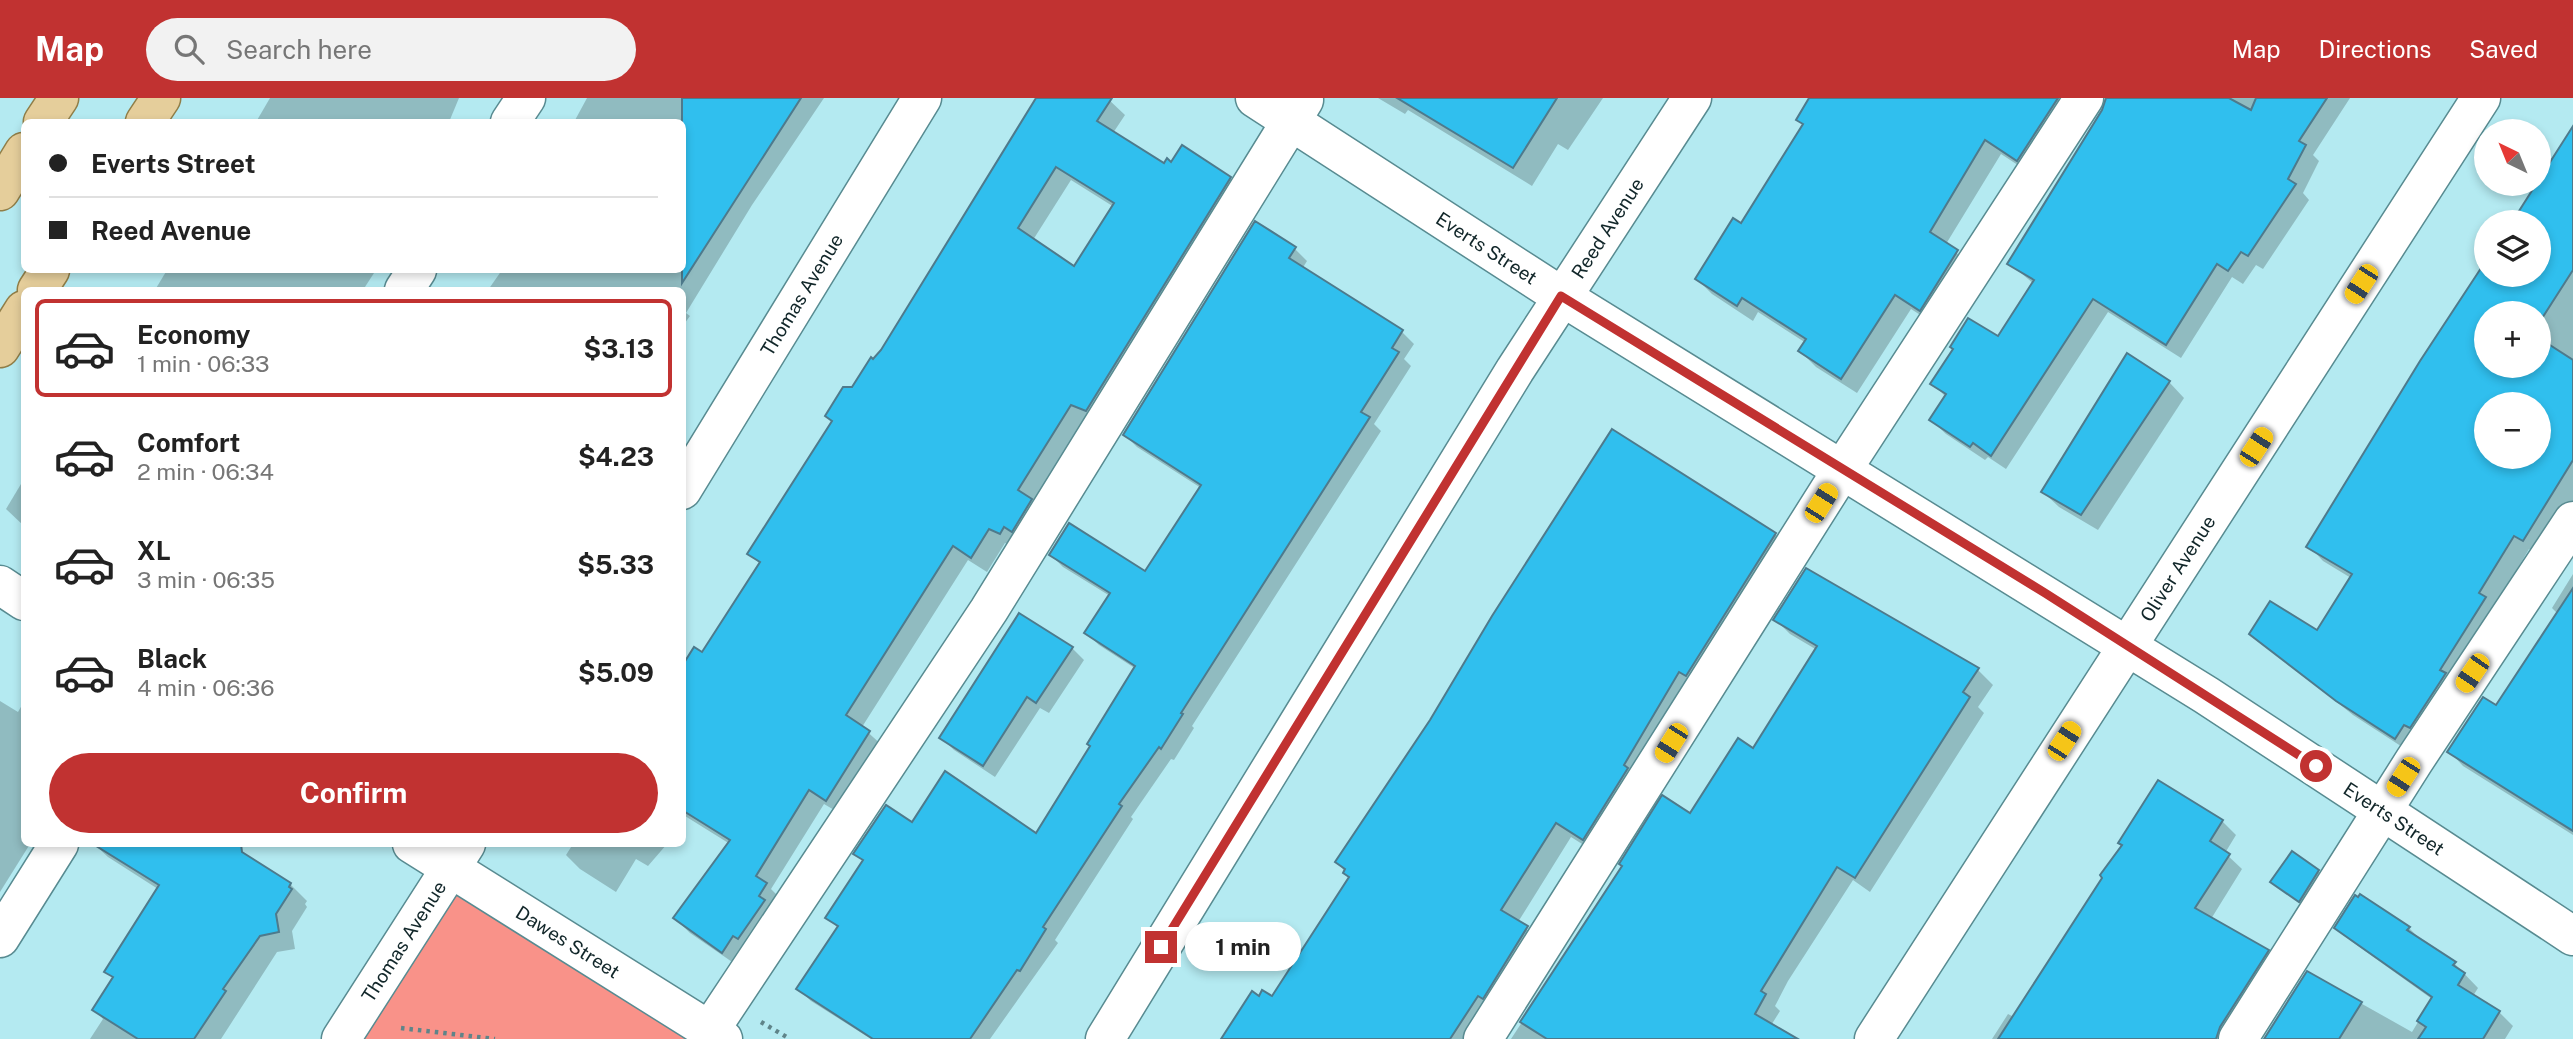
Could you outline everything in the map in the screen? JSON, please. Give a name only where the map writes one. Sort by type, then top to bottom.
[{"type":"main road","points":[[45,119],[59,98]]},
{"type":"main road","points":[[147,119],[161,98]]},
{"type":"main road","points":[[0,191],[21,157]]},
{"type":"main road","points":[[0,348],[21,315]]},
{"type":"street","points":[[512,119],[526,98]]},
{"type":"street","name":"Thomas Avenue","points":[[686,483],[922,98]]},
{"type":"street","name":"Everts Street","points":[[1255,98],[1298,109],[1561,296],[2128,646],[2573,936]]},
{"type":"street","name":"Reed Avenue","points":[[1105,1039],[1561,296],[1692,98]]},
{"type":"street","points":[[1483,1039],[1842,470],[2084,98]]},
{"type":"street","name":"Oliver Avenue","points":[[1874,1039],[2481,98]]},
{"type":"street","points":[[728,1028],[1298,109]]},
{"type":"street","points":[[2238,1039],[2383,810],[2573,521]]},
{"type":"street","points":[[0,585],[21,599]]},
{"type":"street","points":[[0,938],[57,847]]},
{"type":"street","name":"Dawes Street","points":[[424,847],[459,856],[728,1028]]},
{"type":"street","name":"Thomas Avenue","points":[[341,1039],[459,856]]},
{"type":"path","points":[[401,1027],[495,1039]]},
{"type":"path","points":[[728,1028],[790,1039]]},
{"type":"shaded area","points":[[448,881],[723,1039],[345,1039]]},
{"type":"building","points":[[682,98],[801,98],[682,283],[682,273],[686,273],[686,119],[682,119]]},
{"type":"building","points":[[1036,98],[1112,98],[1097,121],[1164,163],[1167,158],[1171,162],[1182,145],[1231,177],[1086,411],[1071,405],[1018,490],[1032,499],[1012,532],[1004,527],[1000,534],[989,529],[971,558],[953,546],[846,715],[870,731],[826,801],[809,790],[756,876],[767,883],[759,896],[765,900],[738,939],[733,936],[722,953],[673,918],[730,840],[686,812],[686,660],[694,647],[702,652],[760,562],[747,554],[832,421],[825,416],[843,387],[852,387],[871,357],[873,359]],"holes":[[[1056,167],[1114,203],[1074,266],[1018,228]]]},
{"type":"building","points":[[1397,98],[1557,98],[1513,168]]},
{"type":"building","points":[[1809,98],[2058,98],[2017,161],[1985,140],[1930,232],[1958,250],[1920,311],[1895,295],[1841,379],[1798,351],[1806,339],[1742,298],[1737,306],[1695,279],[1733,218],[1741,223],[1803,124],[1796,120]]},
{"type":"building","points":[[2106,98],[2229,98],[2251,110],[2256,98],[2327,98],[2299,141],[2306,145],[2288,179],[2296,184],[2248,256],[2241,252],[2228,271],[2217,264],[2166,345],[2093,299],[1991,456],[1973,443],[1970,447],[1929,420],[1946,394],[1930,384],[1953,349],[1950,347],[1968,318],[1998,336],[2034,280],[2007,264],[2102,110]]},
{"type":"building","points":[[2573,126],[2573,270],[2551,304],[2551,301],[2474,301],[2474,378],[2551,378],[2551,346],[2573,360],[2573,460],[2523,541],[2514,536],[2479,593],[2486,597],[2440,670],[2446,673],[2410,728],[2404,725],[2395,739],[2336,701],[2249,634],[2270,601],[2317,630],[2352,574],[2306,547],[2420,361],[2474,279],[2474,287],[2551,287],[2551,210],[2520,210],[2529,196],[2552,196],[2552,159]]},
{"type":"building","points":[[1255,221],[1296,247],[1289,258],[1403,330],[1392,348],[1399,352],[1361,412],[1370,417],[1181,713],[1183,714],[1161,749],[1159,747],[1119,804],[1122,806],[1043,927],[1046,929],[1020,971],[1017,970],[970,1039],[873,1039],[796,989],[838,926],[825,918],[863,860],[853,854],[886,805],[912,822],[945,771],[1036,833],[1135,666],[1084,633],[1110,593],[1049,555],[1069,523],[1145,571],[1201,485],[1123,435]]},
{"type":"building","points":[[2127,353],[2170,381],[2081,515],[2041,492]]},
{"type":"building","points":[[1612,429],[1776,533],[1686,676],[1679,672],[1624,765],[1628,768],[1583,840],[1556,823],[1501,910],[1528,926],[1483,999],[1478,996],[1450,1039],[1221,1039],[1252,991],[1259,996],[1262,990],[1272,996],[1349,877],[1343,873],[1345,869],[1335,862],[1430,720],[1492,616]]},
{"type":"building","points":[[1806,568],[1979,668],[1963,692],[1970,697],[1855,878],[1837,867],[1761,991],[1766,994],[1755,1014],[1798,1039],[1547,1039],[1520,1022],[1622,866],[1619,864],[1662,795],[1690,813],[1738,738],[1753,748],[1817,646],[1773,620]]},
{"type":"building","points":[[2573,588],[2573,831],[2447,752],[2483,697],[2496,705]]},
{"type":"building","points":[[1019,613],[1073,647],[1036,703],[1027,697],[983,766],[939,738]]},
{"type":"building","points":[[2158,780],[2223,820],[2210,841],[2230,854],[2195,908],[2269,950],[2220,1027],[2216,1039],[1998,1039],[2102,878],[2100,875],[2122,845],[2118,843]]},
{"type":"building","points":[[98,847],[241,847],[242,852],[291,883],[289,887],[292,889],[276,914],[279,932],[260,936],[223,989],[226,991],[194,1039],[138,1039],[92,1010],[113,977],[104,972],[159,885]]},
{"type":"building","points":[[2292,851],[2319,870],[2299,902],[2270,882]]},
{"type":"building","points":[[2360,894],[2410,927],[2407,930],[2456,962],[2453,965],[2465,973],[2458,985],[2500,1011],[2483,1039],[2418,1039],[2426,1027],[2417,1021],[2432,997],[2334,928],[2355,895],[2358,897]]},
{"type":"building","points":[[2307,971],[2362,1002],[2339,1039],[2264,1039]]},
{"type":"route","points":[[1161,947],[1561,296],[2045,593],[2316,766]]}]
